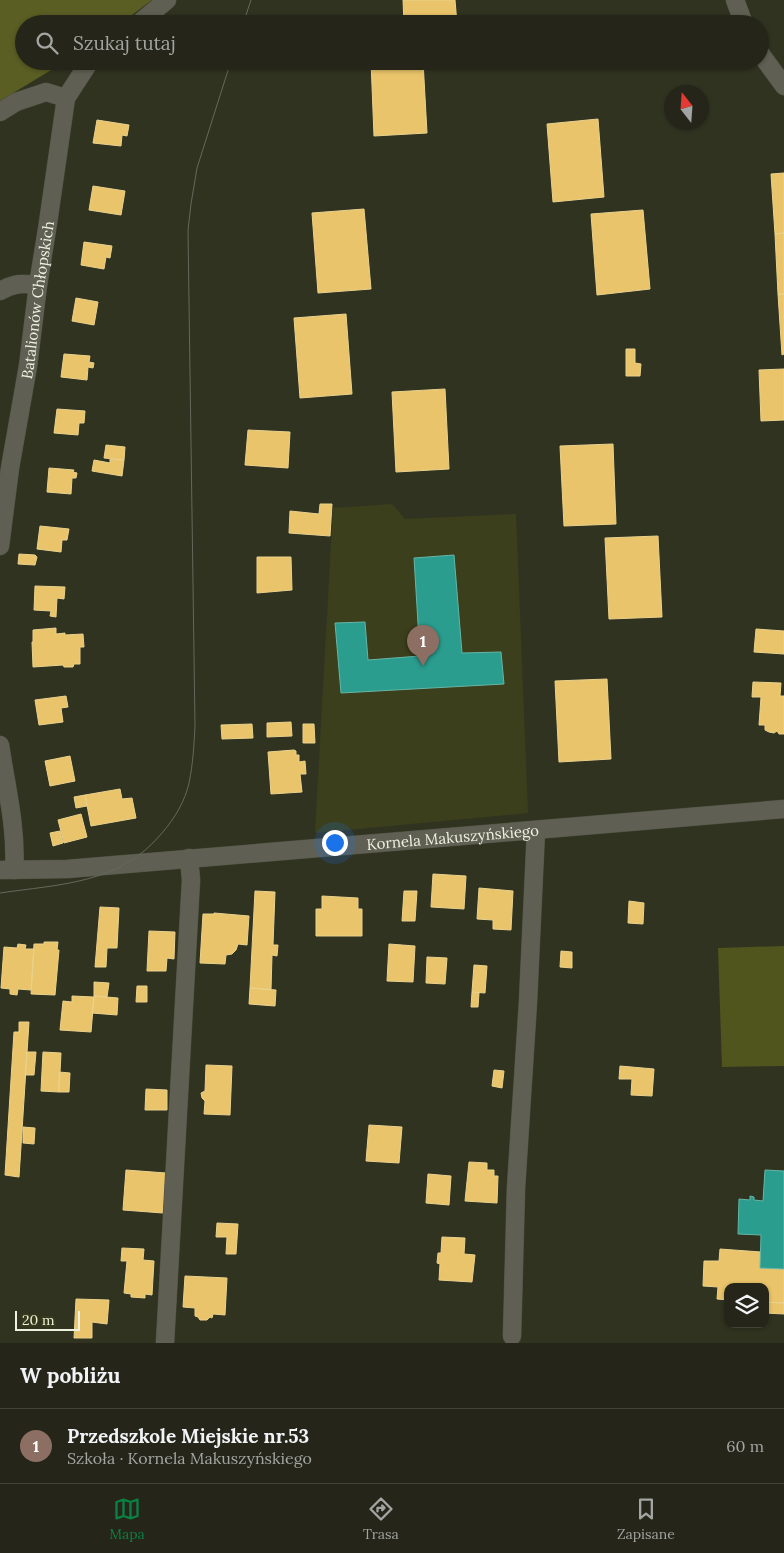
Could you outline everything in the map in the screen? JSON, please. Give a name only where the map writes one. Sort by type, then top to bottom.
[{"type":"street","points":[[149,15],[167,0]]},
{"type":"street","points":[[735,0],[741,15]]},
{"type":"street","points":[[769,65],[784,86]]},
{"type":"street","name":"Batalionów Chłopskich","points":[[0,546],[5,468],[28,366],[66,98],[84,70]]},
{"type":"street","points":[[0,112],[16,102],[46,92],[66,98]]},
{"type":"street","points":[[0,291],[13,284],[38,285]]},
{"type":"street","points":[[0,745],[13,827],[15,858],[7,870]]},
{"type":"street","name":"Kornela Makuszyńskiego","points":[[7,870],[67,869],[784,809]]},
{"type":"street","points":[[512,1336],[516,1188],[528,1002],[536,830]]},
{"type":"street","points":[[165,1343],[191,880],[189,858]]},
{"type":"shaded area","points":[[0,0],[152,0],[132,15],[15,15],[15,70],[51,70],[0,101]]},
{"type":"shaded area","points":[[392,504],[405,519],[516,514],[528,813],[315,833],[333,508]]},
{"type":"shaded area","points":[[784,946],[784,1066],[722,1067],[718,948]]},
{"type":"building: Mieszkania","points":[[403,0],[455,0],[456,15],[404,15]]},
{"type":"building: Mieszkania","points":[[371,70],[424,70],[427,133],[374,136]]},
{"type":"building: Mieszkania","points":[[598,119],[604,197],[553,202],[547,124]]},
{"type":"building: Mieszkania","points":[[97,120],[129,125],[127,136],[122,135],[121,146],[93,143]]},
{"type":"building: Mieszkania","points":[[784,173],[784,233],[775,234],[771,174]]},
{"type":"building: Mieszkania","points":[[93,186],[125,191],[121,215],[89,210]]},
{"type":"building: Mieszkania","points":[[364,209],[371,289],[318,293],[312,213]]},
{"type":"building: Mieszkania","points":[[643,210],[650,289],[597,295],[591,214]]},
{"type":"building: Mieszkania","points":[[784,233],[784,294],[778,294],[775,234]]},
{"type":"building: Mieszkania","points":[[84,242],[112,246],[110,258],[106,257],[104,269],[81,265]]},
{"type":"building: Mieszkania","points":[[778,294],[784,294],[784,354],[782,355]]},
{"type":"building: Mieszkania","points":[[76,298],[98,302],[94,325],[72,321]]},
{"type":"building: Mieszkania","points":[[346,314],[352,394],[300,398],[294,318]]},
{"type":"building: Mieszkania","points":[[626,349],[635,349],[635,363],[641,364],[640,376],[626,376]]},
{"type":"building: Mieszkania","points":[[64,354],[90,356],[89,362],[94,363],[93,368],[88,367],[87,380],[61,377]]},
{"type":"building: Mieszkania","points":[[784,369],[784,420],[761,421],[759,370]]},
{"type":"building: Mieszkania","points":[[445,389],[449,469],[396,472],[392,392]]},
{"type":"building: Mieszkania","points":[[57,409],[85,411],[84,423],[79,423],[78,435],[54,433]]},
{"type":"building: Mieszkania","points":[[248,430],[290,432],[288,468],[245,465]]},
{"type":"building: Mieszkania","points":[[613,444],[616,524],[564,526],[560,446]]},
{"type":"building: Mieszkania","points":[[106,445],[125,447],[124,460],[104,458]]},
{"type":"building: Mieszkania","points":[[110,459],[124,460],[122,476],[92,471],[94,460],[110,463]]},
{"type":"building: Mieszkania","points":[[49,468],[74,470],[73,472],[77,473],[76,478],[72,478],[71,494],[47,492]]},
{"type":"building: Mieszkania","points":[[320,504],[332,504],[330,536],[289,533],[290,511],[319,514]]},
{"type":"building: Mieszkania","points":[[40,526],[69,529],[67,540],[62,540],[61,552],[37,549]]},
{"type":"building: Mieszkania","points":[[658,536],[662,617],[609,619],[605,538]]},
{"type":"building: Mieszkania","points":[[19,554],[35,555],[37,557],[35,565],[18,564]]},
{"type":"building: Mieszkania","points":[[257,557],[291,557],[292,590],[257,593]]},
{"type":"building: Mieszkania","points":[[35,586],[65,587],[64,599],[57,598],[56,617],[50,616],[51,611],[34,610]]},
{"type":"building: Mieszkania","points":[[56,628],[56,634],[83,634],[84,647],[80,647],[80,664],[74,664],[73,667],[64,667],[63,665],[33,667],[33,630]]},
{"type":"building: Mieszkania","points":[[756,629],[784,631],[784,654],[754,652]]},
{"type":"building: Mieszkania","points":[[607,679],[611,759],[559,762],[555,681]]},
{"type":"building: Mieszkania","points":[[753,682],[781,683],[780,696],[784,696],[784,734],[779,734],[777,731],[774,733],[769,732],[765,730],[765,725],[759,725],[761,697],[752,697]]},
{"type":"building: Mieszkania","points":[[66,696],[68,707],[61,708],[63,722],[39,725],[35,700]]},
{"type":"building: Mieszkania","points":[[291,722],[292,736],[267,737],[267,723]]},
{"type":"building: Mieszkania","points":[[252,724],[253,738],[222,739],[221,725]]},
{"type":"building: Mieszkania","points":[[303,724],[314,724],[315,743],[303,743]]},
{"type":"building: Mieszkania","points":[[294,750],[296,755],[299,755],[299,762],[305,761],[306,774],[300,774],[302,792],[271,794],[268,752]]},
{"type":"building: Mieszkania","points":[[70,756],[75,781],[50,786],[45,761]]},
{"type":"building: Mieszkania","points":[[120,789],[122,799],[132,798],[136,818],[91,826],[85,795]]},
{"type":"building: Mieszkania","points":[[85,795],[87,806],[76,808],[74,797]]},
{"type":"building: Mieszkania","points":[[81,814],[87,837],[64,843],[58,820]]},
{"type":"building: Mieszkania","points":[[60,831],[63,843],[53,846],[50,833]]},
{"type":"building: Mieszkania","points":[[433,874],[466,876],[464,909],[431,907]]},
{"type":"building: Mieszkania","points":[[479,888],[513,891],[511,930],[493,929],[493,920],[477,919]]},
{"type":"building: Mieszkania","points":[[255,891],[275,892],[273,945],[278,945],[277,956],[272,955],[271,990],[250,988]]},
{"type":"building: Mieszkania","points":[[404,891],[417,891],[415,921],[402,921]]},
{"type":"building: Mieszkania","points":[[322,896],[358,898],[358,909],[362,909],[362,936],[316,936],[316,909],[322,909]]},
{"type":"building: Mieszkania","points":[[629,901],[644,903],[643,924],[628,923]]},
{"type":"building: Mieszkania","points":[[100,907],[119,908],[117,948],[107,948],[106,967],[95,967]]},
{"type":"building: Mieszkania","points":[[203,914],[249,916],[247,945],[238,944],[232,954],[226,955],[225,964],[200,963]]},
{"type":"building: Mieszkania","points":[[149,931],[175,932],[174,959],[167,958],[166,971],[147,971]]},
{"type":"building: Mieszkania","points":[[44,942],[58,942],[55,995],[31,994],[34,944],[44,944]]},
{"type":"building: Mieszkania","points":[[18,944],[26,945],[25,949],[34,949],[31,990],[18,989],[17,995],[10,994],[10,989],[1,988],[4,947],[17,948]]},
{"type":"building: Mieszkania","points":[[389,944],[415,946],[413,982],[387,981]]},
{"type":"building: Mieszkania","points":[[561,951],[572,952],[572,968],[560,967]]},
{"type":"building: Mieszkania","points":[[427,957],[447,958],[445,984],[426,983]]},
{"type":"building: Mieszkania","points":[[474,965],[487,966],[485,993],[472,992]]},
{"type":"building: Mieszkania","points":[[94,982],[109,983],[107,997],[94,996]]},
{"type":"building: Mieszkania","points":[[137,986],[147,986],[147,1002],[136,1002]]},
{"type":"building: Mieszkania","points":[[250,988],[276,990],[275,1006],[249,1004]]},
{"type":"building: Mieszkania","points":[[472,992],[479,993],[478,1007],[471,1007]]},
{"type":"building: Mieszkania","points":[[72,996],[94,997],[91,1032],[60,1030],[63,1001],[72,1002]]},
{"type":"building: Mieszkania","points":[[94,996],[118,998],[117,1015],[92,1013]]},
{"type":"building: Mieszkania","points":[[19,1022],[29,1022],[19,1177],[5,1175],[14,1032],[19,1032]]},
{"type":"building: Mieszkania","points":[[27,1052],[36,1052],[34,1075],[25,1075]]},
{"type":"building: Mieszkania","points":[[43,1052],[61,1053],[59,1092],[41,1091]]},
{"type":"building: Mieszkania","points":[[206,1065],[232,1066],[230,1115],[204,1114],[205,1101],[201,1093],[205,1091]]},
{"type":"building: Mieszkania","points":[[620,1066],[654,1069],[652,1096],[631,1095],[632,1079],[619,1079]]},
{"type":"building: Mieszkania","points":[[494,1070],[504,1071],[502,1088],[492,1086]]},
{"type":"building: Mieszkania","points":[[59,1072],[70,1073],[69,1092],[59,1092]]},
{"type":"building: Mieszkania","points":[[146,1089],[167,1090],[167,1110],[145,1110]]},
{"type":"building: Mieszkania","points":[[369,1125],[402,1127],[399,1163],[366,1161]]},
{"type":"building: Mieszkania","points":[[23,1127],[35,1128],[34,1144],[23,1143]]},
{"type":"building: Mieszkania","points":[[469,1162],[487,1163],[487,1170],[494,1170],[494,1176],[498,1176],[497,1203],[465,1201]]},
{"type":"building: Mieszkania","points":[[126,1170],[166,1173],[163,1213],[123,1210]]},
{"type":"building: Mieszkania","points":[[428,1174],[451,1176],[449,1205],[426,1203]]},
{"type":"building: Mieszkania","points":[[217,1223],[238,1224],[236,1254],[226,1254],[227,1237],[216,1237]]},
{"type":"building: Mieszkania","points":[[442,1237],[465,1238],[464,1254],[475,1255],[472,1282],[439,1280],[440,1264],[437,1263],[438,1253],[441,1253]]},
{"type":"building: Mieszkania","points":[[122,1248],[144,1249],[143,1260],[154,1261],[152,1295],[145,1294],[145,1298],[131,1297],[131,1294],[124,1293],[127,1261],[121,1261]]},
{"type":"building: Mieszkania","points":[[720,1249],[761,1252],[760,1268],[784,1269],[784,1303],[769,1302],[769,1283],[724,1283],[724,1300],[717,1299],[718,1287],[703,1286],[704,1261],[719,1261]]},
{"type":"building: Mieszkania","points":[[185,1276],[227,1278],[225,1315],[213,1314],[212,1318],[200,1320],[195,1316],[195,1308],[183,1307]]},
{"type":"building: Mieszkania","points":[[76,1299],[109,1300],[107,1324],[92,1322],[92,1338],[74,1338]]},
{"type":"building: Mieszkania","points":[[769,1302],[784,1303],[784,1314],[769,1313]]},
{"type":"building: Szkoły","points":[[454,555],[462,653],[501,652],[504,684],[341,693],[335,623],[365,622],[368,660],[420,656],[414,558]]},
{"type":"building: Szkoły","points":[[765,1170],[784,1171],[784,1269],[760,1268],[761,1235],[738,1234],[739,1199],[750,1200],[750,1196],[754,1197],[754,1200],[763,1201]]},
{"type":"tram line","points":[[246,15],[251,0]]},
{"type":"tram line","points":[[0,893],[67,884],[88,879],[128,863],[145,850],[167,827],[179,809],[187,790],[195,726],[188,230],[197,168],[228,70]]},
{"type":"place","name":"Przedszkole Miejskie nr.53","points":[[423,666]]}]
